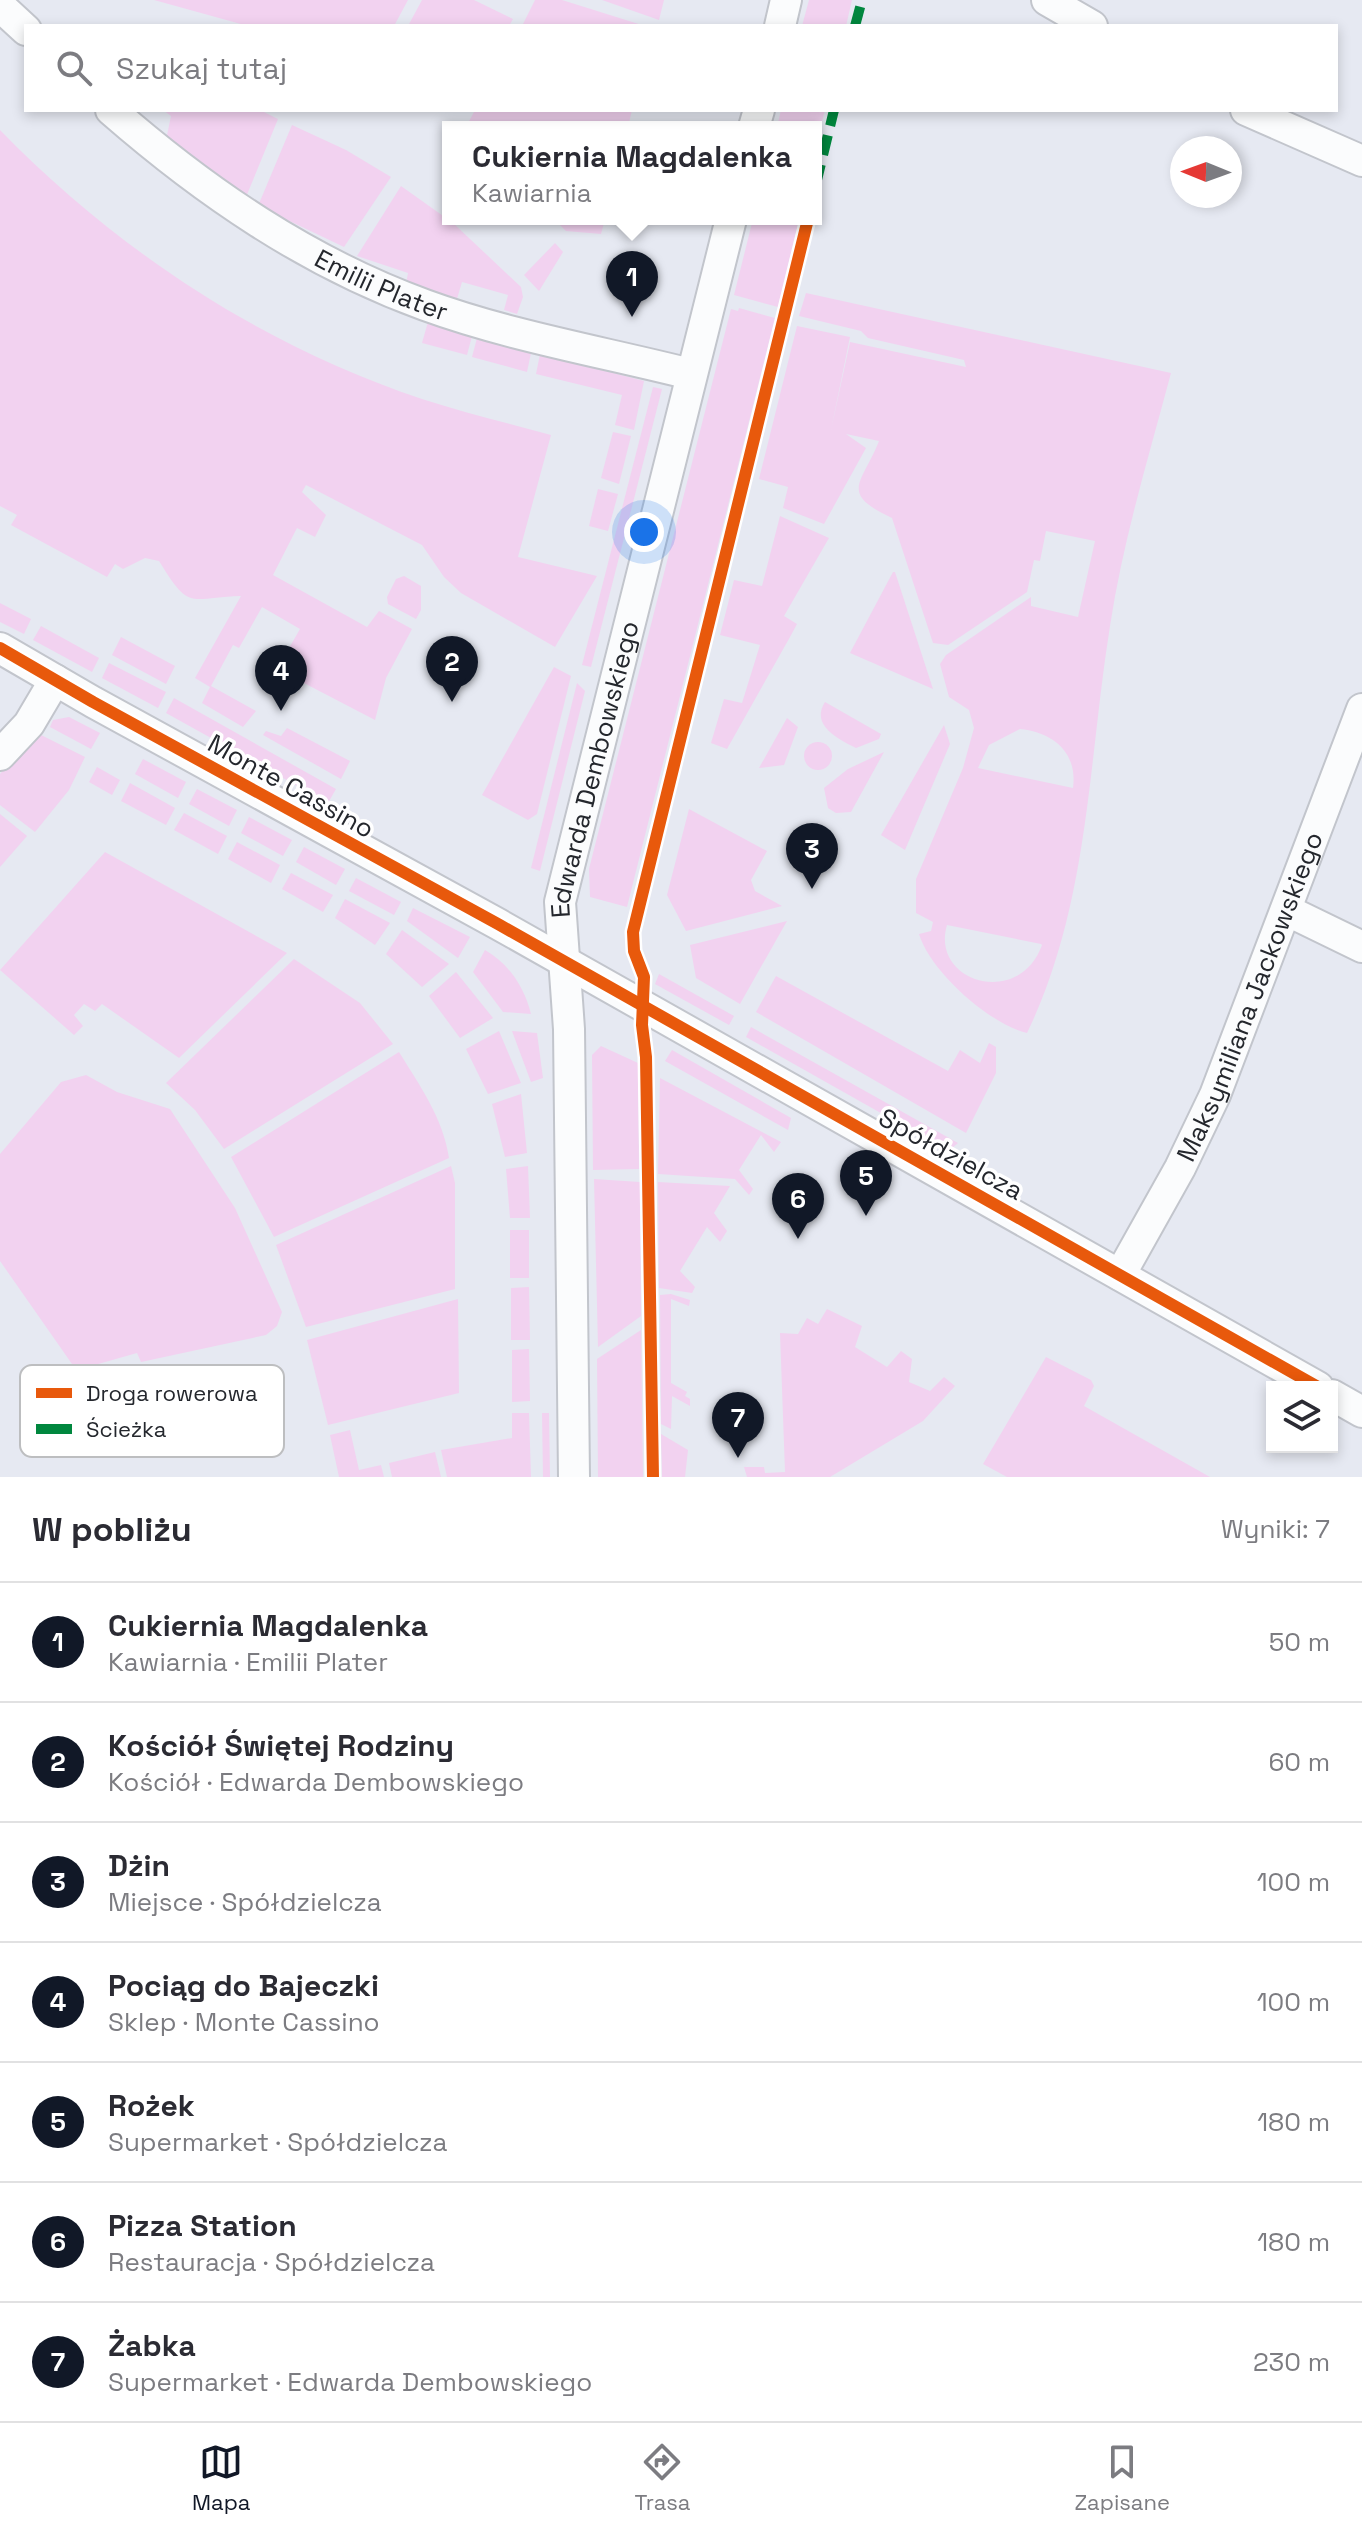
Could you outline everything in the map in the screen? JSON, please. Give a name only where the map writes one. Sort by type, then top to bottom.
[{"type":"street","points":[[780,24],[786,0]]},
{"type":"street","points":[[1047,0],[1089,24]]},
{"type":"street","points":[[0,6],[24,28]]},
{"type":"street","name":"Emilii Plater","points":[[113,112],[160,153],[246,216],[316,258],[428,306],[690,374]]},
{"type":"street","points":[[1251,112],[1362,161]]},
{"type":"street","name":"Edwarda Dembowskiego","points":[[574,1477],[569,1029],[561,893],[729,225]]},
{"type":"street","name":"Monte Cassino","points":[[0,648],[563,962]]},
{"type":"street","points":[[0,755],[29,724],[55,680]]},
{"type":"street","name":"Maksymiliana Jackowskiego","points":[[1120,1275],[1180,1168],[1215,1095],[1362,709]]},
{"type":"street","points":[[1286,910],[1362,947]]},
{"type":"street","name":"Spółdzielcza","points":[[563,962],[1307,1381]]},
{"type":"street","points":[[1338,1398],[1362,1412]]},
{"type":"shaded area","points":[[154,0],[408,0],[395,24],[241,24]]},
{"type":"shaded area","points":[[422,0],[474,0],[513,19],[510,24],[409,24]]},
{"type":"shaded area","points":[[535,0],[562,0],[639,24],[523,24]]},
{"type":"shaded area","points":[[602,0],[664,0],[659,20]]},
{"type":"shaded area","points":[[809,0],[852,0],[846,24],[803,24]]},
{"type":"shaded area","points":[[166,112],[264,112],[278,119],[246,197],[166,140],[171,116]]},
{"type":"shaded area","points":[[474,112],[632,112],[629,121],[469,121]]},
{"type":"shaded area","points":[[781,112],[824,112],[822,122],[778,121]]},
{"type":"shaded area","points":[[292,125],[346,150],[391,177],[344,247],[258,206]]},
{"type":"shaded area","points":[[0,130],[45,174],[143,254],[249,322],[362,377],[438,404],[551,435],[518,557],[597,576],[555,647],[461,593],[444,577],[422,545],[306,485],[302,492],[326,515],[315,537],[297,528],[273,575],[367,627],[379,611],[412,629],[386,678],[375,720],[277,669],[300,629],[262,607],[239,648],[233,645],[211,686],[256,711],[243,727],[202,703],[210,687],[195,678],[241,596],[191,598],[177,588],[159,561],[145,558],[123,569],[115,564],[107,577],[11,525],[17,515],[0,506]]},
{"type":"shaded area","points":[[401,186],[442,215],[442,225],[455,225],[521,287],[523,297],[517,314],[504,310],[508,295],[462,282],[456,302],[406,284],[408,273],[357,256]]},
{"type":"shaded area","points":[[560,225],[603,225],[601,234],[566,231]]},
{"type":"shaded area","points":[[752,225],[798,225],[778,307],[734,295]]},
{"type":"shaded area","points":[[555,243],[563,252],[539,291],[524,275]]},
{"type":"shaded area","points":[[806,293],[1171,373],[1115,594],[1075,884],[1063,935],[1027,1033],[996,1019],[963,994],[935,964],[919,934],[931,931],[933,922],[916,913],[916,879],[963,768],[974,728],[969,710],[949,697],[940,664],[946,655],[1031,597],[1031,606],[1078,617],[1095,541],[1046,531],[1040,561],[1034,560],[1027,592],[948,645],[933,643],[892,518],[875,509],[860,494],[861,478],[879,441],[846,434],[866,448],[824,524],[783,508],[788,487],[759,479],[797,326],[850,337],[831,430],[850,342],[966,367],[964,360],[868,338],[861,331],[799,316]],"holes":[[[1020,729],[1042,734],[1060,746],[1071,764],[1073,788],[978,768],[989,745]],[[947,925],[1041,944],[1042,945],[1031,965],[1015,977],[997,982],[980,980],[964,973],[951,961],[945,945]]]},
{"type":"shaded area","points":[[739,308],[775,318],[627,907],[590,897],[589,869],[731,309],[738,311]]},
{"type":"shaded area","points":[[428,322],[472,336],[467,355],[422,343]]},
{"type":"shaded area","points":[[477,338],[531,353],[527,372],[472,357]]},
{"type":"shaded area","points":[[540,354],[644,381],[634,430],[615,425],[622,395],[536,374]]},
{"type":"shaded area","points":[[653,387],[662,389],[591,667],[582,665]]},
{"type":"shaded area","points":[[613,432],[631,436],[619,484],[601,478]]},
{"type":"shaded area","points":[[598,489],[618,494],[608,531],[589,526]]},
{"type":"shaded area","points":[[780,516],[829,538],[784,616],[797,624],[727,749],[711,743],[724,699],[742,703],[760,645],[720,635],[734,580],[762,586]]},
{"type":"shaded area","points":[[895,572],[933,689],[850,653]]},
{"type":"shaded area","points":[[404,576],[421,586],[421,610],[416,619],[388,604],[387,597],[396,579]]},
{"type":"shaded area","points":[[0,603],[31,619],[24,634],[0,622]]},
{"type":"shaded area","points":[[41,626],[99,658],[92,672],[33,640]]},
{"type":"shaded area","points":[[121,637],[175,666],[166,684],[112,655]]},
{"type":"shaded area","points":[[109,663],[166,692],[158,708],[102,678]]},
{"type":"shaded area","points":[[554,667],[571,676],[537,814],[528,820],[482,795]]},
{"type":"shaded area","points":[[577,683],[585,691],[540,871],[531,868]]},
{"type":"shaded area","points":[[174,698],[336,789],[328,803],[166,713]]},
{"type":"shaded area","points":[[825,702],[881,734],[879,739],[856,748],[834,736],[821,718]]},
{"type":"shaded area","points":[[69,717],[100,733],[91,749],[50,727],[53,720]]},
{"type":"shaded area","points":[[787,718],[798,727],[784,765],[759,768]]},
{"type":"shaded area","points":[[944,725],[950,744],[905,850],[881,835]]},
{"type":"shaded area","points":[[287,728],[350,761],[341,779],[263,735],[266,731],[281,736]]},
{"type":"shaded area","points":[[39,734],[85,757],[69,790],[35,832],[0,805],[0,774],[29,739]]},
{"type":"shaded area","points":[[818,742],[828,746],[832,756],[828,766],[818,770],[808,766],[804,756],[808,746]]},
{"type":"shaded area","points":[[884,752],[851,812],[836,813],[828,808],[824,788],[848,769]]},
{"type":"shaded area","points":[[143,759],[186,782],[178,798],[135,774]]},
{"type":"shaded area","points":[[97,767],[120,780],[112,795],[89,782]]},
{"type":"shaded area","points":[[130,783],[175,808],[166,825],[121,801]]},
{"type":"shaded area","points":[[197,789],[237,810],[229,826],[189,804]]},
{"type":"shaded area","points":[[689,809],[767,851],[751,880],[755,891],[782,906],[686,931],[667,895]]},
{"type":"shaded area","points":[[184,813],[227,836],[218,854],[174,830]]},
{"type":"shaded area","points":[[0,814],[27,836],[0,867]]},
{"type":"shaded area","points":[[249,817],[292,840],[283,856],[241,833]]},
{"type":"shaded area","points":[[237,842],[280,865],[271,883],[228,859]]},
{"type":"shaded area","points":[[304,847],[345,869],[336,885],[296,862]]},
{"type":"shaded area","points":[[105,852],[287,953],[179,1058],[102,1004],[95,1011],[84,1004],[74,1015],[83,1026],[74,1035],[0,970]]},
{"type":"shaded area","points":[[291,873],[333,895],[323,912],[282,889]]},
{"type":"shaded area","points":[[356,878],[401,902],[394,915],[349,891]]},
{"type":"shaded area","points":[[345,899],[390,923],[375,945],[335,918]]},
{"type":"shaded area","points":[[413,908],[470,937],[458,958],[407,921]]},
{"type":"shaded area","points":[[787,921],[740,1004],[696,978],[690,945]]},
{"type":"shaded area","points":[[402,930],[449,964],[422,987],[386,954]]},
{"type":"shaded area","points":[[485,950],[514,976],[531,1014],[503,1012],[473,972]]},
{"type":"shaded area","points":[[294,959],[360,1003],[393,1044],[224,1149],[195,1110],[166,1083]]},
{"type":"shaded area","points":[[456,972],[493,1018],[460,1038],[429,996]]},
{"type":"shaded area","points":[[659,974],[734,1016],[729,1025],[655,984]]},
{"type":"shaded area","points":[[776,976],[948,1071],[960,1050],[980,1063],[989,1043],[996,1047],[996,1073],[966,1133],[756,1012]]},
{"type":"shaded area","points":[[751,1027],[958,1143],[950,1150],[941,1147],[746,1037]]},
{"type":"shaded area","points":[[499,1031],[521,1083],[488,1094],[466,1049]]},
{"type":"shaded area","points":[[512,1031],[537,1033],[543,1078],[531,1082]]},
{"type":"shaded area","points":[[601,1046],[638,1063],[639,1169],[593,1170],[592,1055]]},
{"type":"shaded area","points":[[672,1050],[791,1118],[788,1130],[665,1061]]},
{"type":"shaded area","points":[[399,1052],[436,1116],[449,1158],[274,1237],[231,1157]]},
{"type":"shaded area","points":[[86,1075],[117,1092],[170,1109],[235,1208],[282,1312],[277,1326],[266,1335],[141,1362],[137,1353],[95,1365],[72,1364],[0,1261],[0,1154],[61,1082]]},
{"type":"shaded area","points":[[660,1078],[781,1142],[774,1152],[761,1135],[739,1170],[753,1189],[749,1195],[735,1179],[658,1174]]},
{"type":"shaded area","points":[[521,1094],[527,1153],[505,1157],[492,1104]]},
{"type":"shaded area","points":[[451,1166],[455,1183],[455,1289],[306,1327],[276,1245]]},
{"type":"shaded area","points":[[528,1166],[530,1218],[510,1218],[506,1169]]},
{"type":"shaded area","points":[[594,1179],[640,1182],[641,1316],[598,1347]]},
{"type":"shaded area","points":[[658,1182],[730,1186],[714,1213],[727,1231],[720,1242],[707,1227],[680,1271],[695,1287],[692,1293],[659,1288]]},
{"type":"shaded area","points":[[510,1230],[529,1230],[529,1278],[510,1278]]},
{"type":"shaded area","points":[[529,1287],[530,1340],[511,1340],[511,1288]]},
{"type":"shaded area","points":[[671,1294],[690,1300],[689,1306],[671,1299],[671,1383],[687,1392],[685,1396],[690,1399],[690,1406],[672,1396],[671,1429],[661,1424],[660,1295]]},
{"type":"shaded area","points":[[458,1299],[459,1393],[328,1425],[307,1340]]},
{"type":"shaded area","points":[[827,1309],[862,1326],[855,1347],[887,1367],[901,1351],[912,1359],[909,1382],[930,1391],[944,1377],[955,1386],[923,1421],[830,1477],[747,1477],[744,1467],[764,1467],[765,1473],[785,1472],[780,1333],[798,1334],[807,1318],[818,1324]]},
{"type":"shaded area","points":[[641,1330],[643,1477],[598,1477],[597,1359]]},
{"type":"shaded area","points":[[529,1349],[530,1401],[512,1402],[512,1350]]},
{"type":"shaded area","points":[[1046,1357],[1091,1380],[1094,1386],[1084,1406],[1210,1477],[1007,1477],[983,1464]]},
{"type":"shaded area","points":[[512,1413],[529,1413],[531,1477],[447,1477],[441,1450],[512,1438]]},
{"type":"shaded area","points":[[542,1413],[549,1413],[550,1477],[543,1477]]},
{"type":"shaded area","points":[[350,1430],[359,1470],[381,1465],[384,1477],[339,1477],[330,1435]]},
{"type":"shaded area","points":[[661,1434],[688,1450],[685,1477],[662,1477]]},
{"type":"shaded area","points":[[435,1452],[441,1477],[392,1477],[389,1463]]},
{"type":"marked path","points":[[856,24],[862,0]]},
{"type":"marked path","points":[[822,159],[834,112]]},
{"type":"cycle path","points":[[653,1477],[646,1057],[642,1025],[644,977],[634,951],[633,932],[807,225]]},
{"type":"cycle path","points":[[0,648],[498,924],[1307,1381]]},
{"type":"place","name":"Cukiernia Magdalenka","points":[[632,317]]},
{"type":"place","name":"Kościół Świętej Rodziny","points":[[452,702]]},
{"type":"place","name":"Pociąg do Bajeczki","points":[[281,711]]},
{"type":"place","name":"Dżin","points":[[812,889]]},
{"type":"place","name":"Rożek","points":[[866,1216]]},
{"type":"place","name":"Pizza Station","points":[[798,1239]]},
{"type":"place","name":"Żabka","points":[[738,1458]]}]
